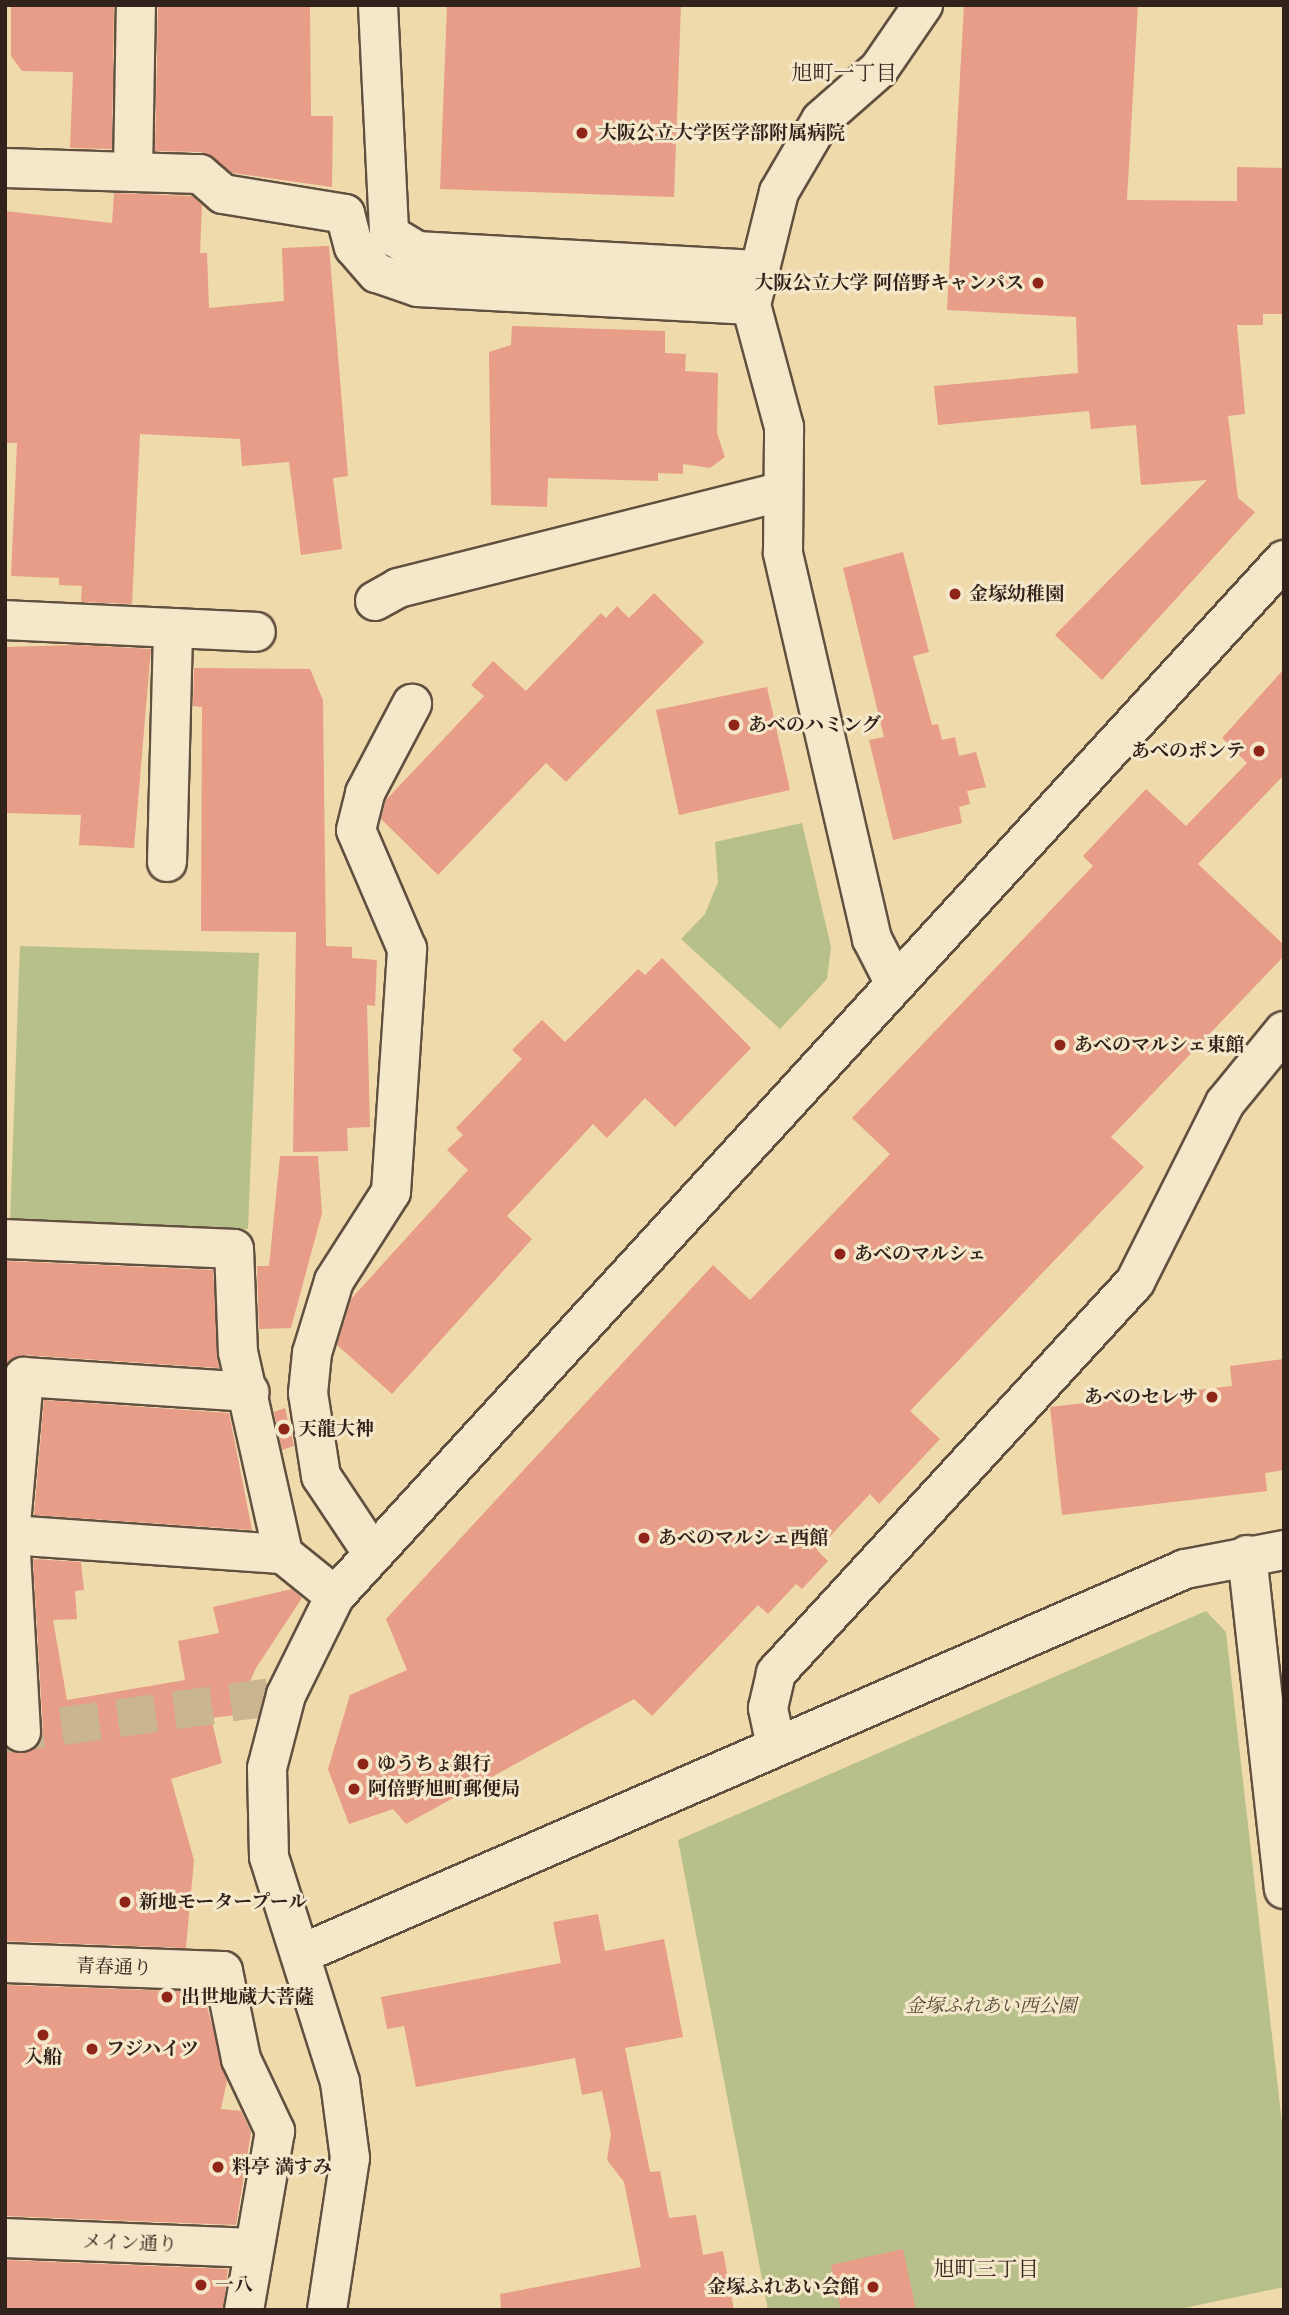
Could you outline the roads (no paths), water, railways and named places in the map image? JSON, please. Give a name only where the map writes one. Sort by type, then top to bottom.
[{"type":"street","points":[[133,172],[136,5]]},
{"type":"street","points":[[378,5],[389,234],[417,251],[753,287]]},
{"type":"street","points":[[893,980],[869,926],[783,554],[779,492],[784,427],[753,287],[779,192],[821,120],[879,69],[923,5]]},
{"type":"street","points":[[5,168],[200,174],[223,194],[345,214],[354,247],[377,273],[418,287],[753,287]]},
{"type":"street","points":[[375,601],[398,588],[779,492]]},
{"type":"street","points":[[327,2310],[350,2158],[340,2082],[269,1857],[267,1768],[286,1695],[335,1596],[371,1551],[893,980],[1284,560]]},
{"type":"street","points":[[5,620],[256,632]]},
{"type":"street","points":[[167,862],[173,628]]},
{"type":"street","points":[[371,1551],[321,1476],[309,1393],[312,1353],[334,1281],[391,1192],[407,949],[356,830],[365,793],[412,704]]},
{"type":"street","points":[[776,1746],[768,1708],[776,1673],[1135,1282],[1225,1102],[1284,1031]]},
{"type":"street","points":[[5,1239],[234,1249],[239,1352],[250,1392],[283,1554]]},
{"type":"street","points":[[21,1732],[10,1535],[11,1474],[24,1377],[250,1392]]},
{"type":"street","points":[[10,1535],[283,1554],[335,1596]]},
{"type":"street","points":[[301,1954],[1185,1569],[1266,1552],[1284,1889]]},
{"type":"street","name":"青春通り","points":[[5,1963],[223,1971],[241,2059],[275,2131],[254,2248]]},
{"type":"street","name":"メイン通り","points":[[5,2238],[254,2248]]},
{"type":"street","points":[[244,2310],[254,2248]]},
{"type":"tunnel","points":[[5,1734],[286,1695]]},
{"type":"place","name":"大阪公立大学医学部附属病院","points":[[582,133]]},
{"type":"place","name":"大阪公立大学 阿倍野キャンパス","points":[[1038,283]]},
{"type":"place","name":"金塚幼稚園","points":[[955,594]]},
{"type":"place","name":"あべのハミング","points":[[734,725]]},
{"type":"place","name":"あべのポンテ","points":[[1259,751]]},
{"type":"place","name":"あべのマルシェ東館","points":[[1060,1045]]},
{"type":"place","name":"あべのマルシェ","points":[[840,1254]]},
{"type":"place","name":"あべのセレサ","points":[[1212,1397]]},
{"type":"place","name":"天龍大神","points":[[284,1429]]},
{"type":"place","name":"あべのマルシェ西館","points":[[644,1538]]},
{"type":"place","name":"ゆうちょ銀行","points":[[363,1764]]},
{"type":"place","name":"阿倍野旭町郵便局","points":[[354,1789]]},
{"type":"place","name":"新地モータープール","points":[[125,1902]]},
{"type":"place","name":"出世地蔵大菩薩","points":[[167,1997]]},
{"type":"place","name":"入船","points":[[43,2035]]},
{"type":"place","name":"フジハイツ","points":[[92,2049]]},
{"type":"place","name":"料亭 満すみ","points":[[218,2167]]},
{"type":"place","name":"一八","points":[[201,2285]]},
{"type":"place","name":"金塚ふれあい会館","points":[[873,2287]]},
{"type":"district","name":"旭町一丁目","points":[[844,73]]},
{"type":"district","name":"旭町三丁目","points":[[986,2269]]},
{"type":"park label","name":"金塚ふれあい西公園","points":[[991,2006]]}]
